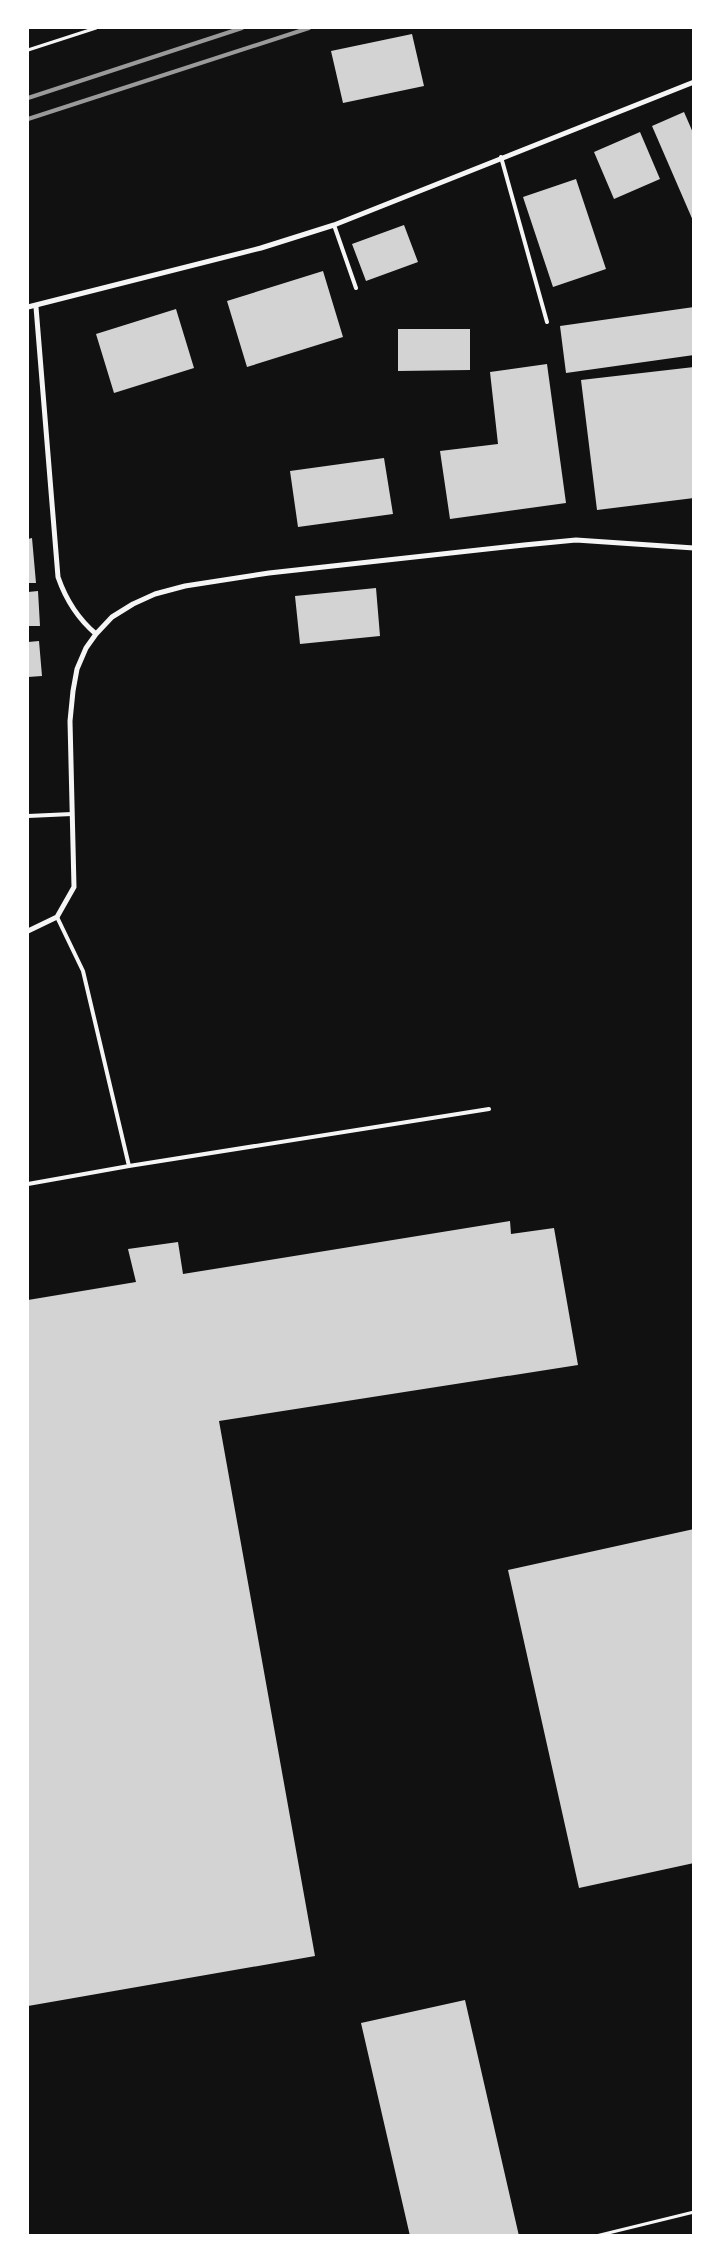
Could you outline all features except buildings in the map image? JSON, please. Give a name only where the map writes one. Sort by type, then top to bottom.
[{"type":"street","points":[[28,307],[36,307],[261,248],[334,225],[501,157],[694,82]]},
{"type":"street","points":[[36,307],[58,577],[64,595],[74,611],[96,634]]},
{"type":"street","points":[[28,931],[57,917],[74,886],[70,721],[77,669],[86,648],[96,634],[112,617],[133,604],[155,594],[185,586],[269,573],[576,540],[694,548]]},
{"type":"lane","points":[[501,157],[547,322]]},
{"type":"lane","points":[[334,225],[356,288]]},
{"type":"lane","points":[[28,816],[72,814]]},
{"type":"lane","points":[[57,917],[83,971],[128,1166]]},
{"type":"lane","points":[[28,1184],[128,1166],[489,1109]]},
{"type":"path","points":[[28,50],[96,28]]},
{"type":"path","points":[[596,2236],[694,2212]]},
{"type":"railway","points":[[28,98],[242,28]]},
{"type":"railway","points":[[28,119],[309,28]]}]
